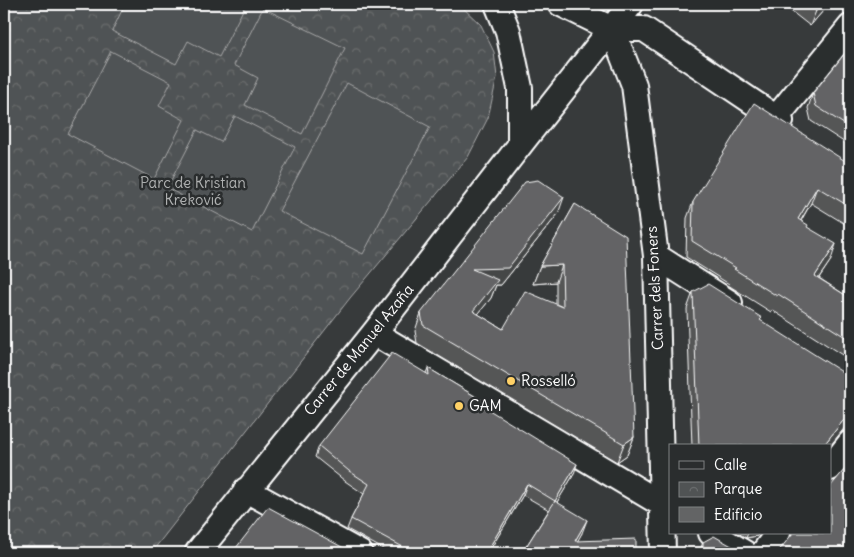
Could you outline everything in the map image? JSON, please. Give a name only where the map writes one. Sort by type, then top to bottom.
[{"type":"street","points":[[497,4],[508,31],[520,88],[520,145]]},
{"type":"street","points":[[561,4],[612,29],[644,29],[801,134]]},
{"type":"street","name":"Carrer de Manuel Azaña","points":[[197,553],[374,333],[631,4]]},
{"type":"street","points":[[776,118],[850,27]]},
{"type":"street","name":"Carrer dels Foners","points":[[612,29],[634,85],[656,256],[666,506],[663,553]]},
{"type":"street","points":[[656,256],[749,315]]},
{"type":"street","points":[[374,333],[666,506]]},
{"type":"street","points":[[832,465],[850,442]]},
{"type":"street","points":[[246,490],[360,553]]},
{"type":"street","points":[[713,534],[745,553]]},
{"type":"street","points":[[763,553],[777,534]]},
{"type":"green space","name":"Parc de Kristian Kreković","points":[[4,4],[459,4],[481,25],[494,52],[497,77],[488,118],[468,157],[350,298],[151,553],[4,553]]},
{"type":"green space","points":[[125,4],[246,4],[219,57],[188,41],[176,64],[112,31]]},
{"type":"green space","points":[[263,8],[345,48],[302,134],[245,105],[258,78],[234,65]]},
{"type":"green space","points":[[111,51],[171,82],[159,106],[184,120],[154,179],[68,134]]},
{"type":"green space","points":[[347,83],[430,127],[363,254],[279,211]]},
{"type":"green space","points":[[235,116],[295,147],[252,232],[167,188],[197,130],[221,142]]},
{"type":"building","points":[[807,4],[822,4],[816,11]]},
{"type":"building","points":[[850,47],[850,128],[816,106],[813,93]]},
{"type":"building","points":[[754,103],[850,164],[850,207],[817,187],[798,219],[808,225],[807,227],[836,244],[815,276],[850,298],[850,340],[692,241],[693,202]]},
{"type":"building","points":[[538,180],[564,197],[508,268],[472,269],[498,280],[473,311],[503,329],[525,291],[563,307],[562,265],[540,266],[575,204],[626,236],[634,437],[624,444],[423,325],[421,313],[525,182]]},
{"type":"building","points":[[708,284],[762,318],[760,320],[850,377],[850,412],[825,444],[699,444],[693,292]]},
{"type":"building","points":[[392,353],[429,375],[428,368],[483,401],[481,405],[577,464],[555,501],[527,484],[486,553],[414,553],[351,519],[369,484],[349,471],[319,446]]},
{"type":"building","points":[[850,463],[850,553],[777,553],[792,534],[832,534],[832,485]]},
{"type":"building","points":[[555,501],[587,520],[575,541],[636,539],[636,553],[522,553]]},
{"type":"building","points":[[268,507],[353,553],[232,553]]},
{"type":"building","points":[[714,536],[744,553],[703,553],[703,542]]},
{"type":"place","name":"Rosselló","points":[[511,381]]},
{"type":"place","name":"GAM","points":[[459,406]]}]
